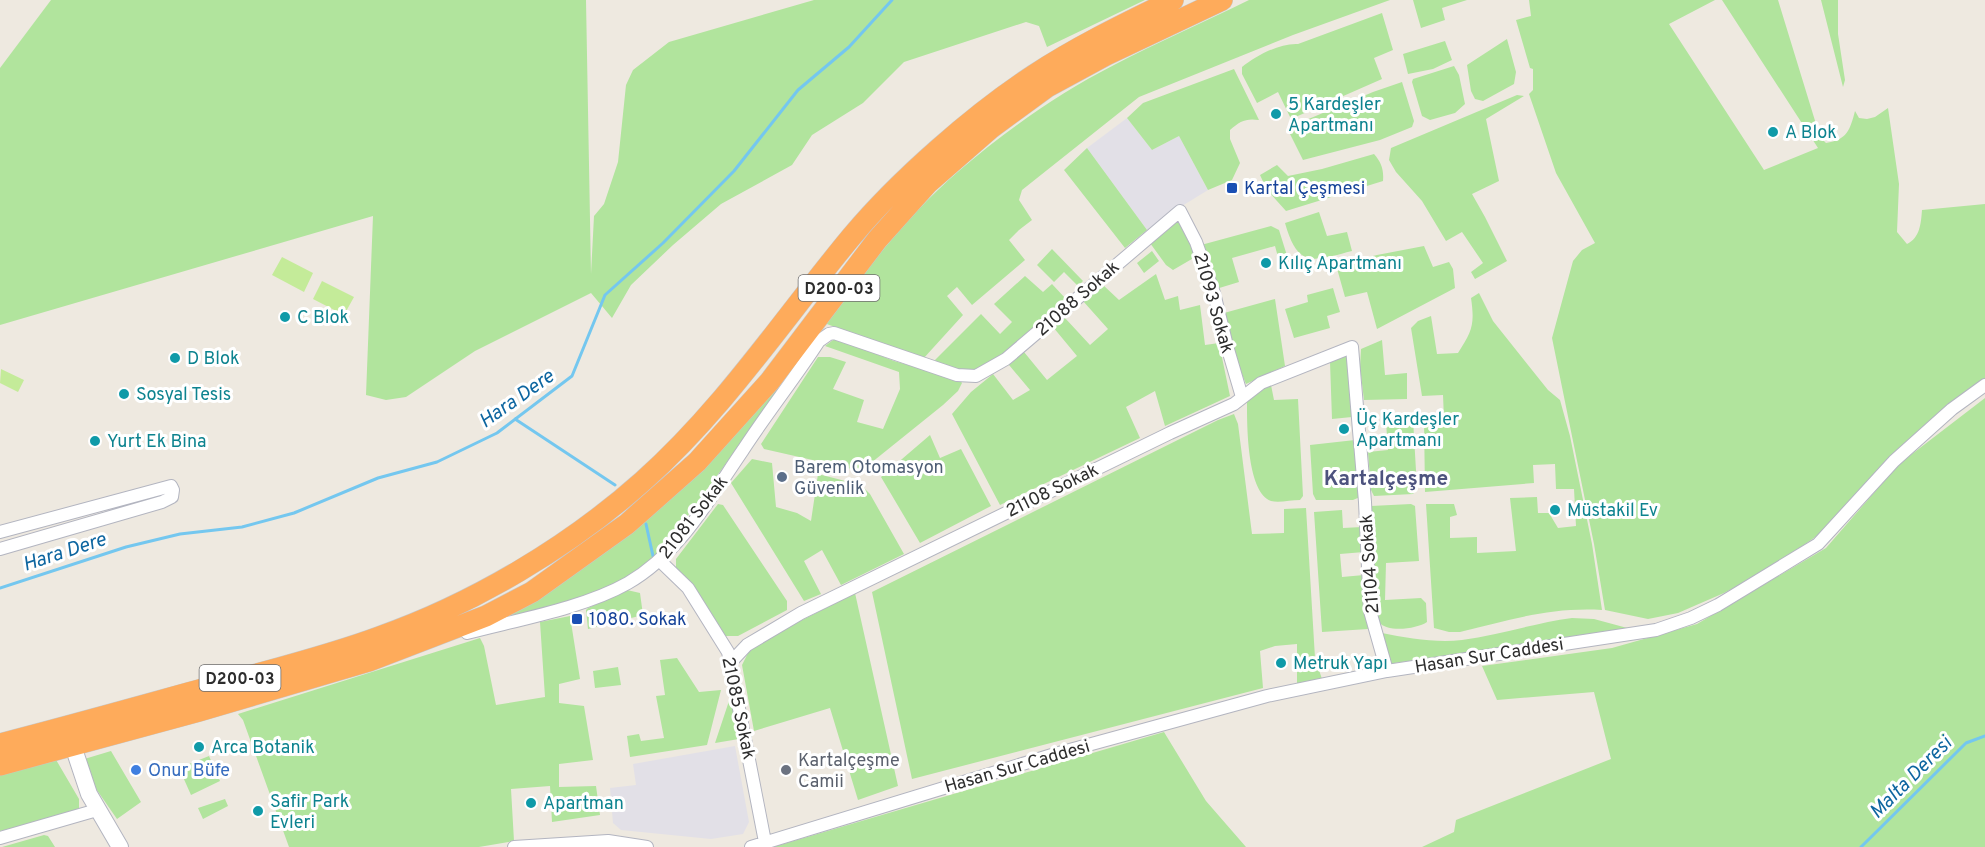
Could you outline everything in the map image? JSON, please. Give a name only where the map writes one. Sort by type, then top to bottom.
[{"type":"highway","name":"D200-03","points":[[0,744],[380,637],[424,619],[516,573],[605,513],[644,481],[681,445],[745,374],[855,234],[929,158],[1034,75],[1086,44],[1173,0]]},
{"type":"highway","name":"D200-03","points":[[0,765],[198,711],[398,651],[486,616],[532,592],[618,530],[697,462],[770,381],[884,232],[928,183],[991,128],[1047,87],[1106,55],[1222,0]]},
{"type":"main road","points":[[74,746],[82,777],[97,810],[120,847]]},
{"type":"street","name":"21088 Sokak","points":[[969,376],[981,374],[1014,352],[1180,211]]},
{"type":"street","name":"21093 Sokak","points":[[1180,211],[1196,242],[1214,293],[1242,397]]},
{"type":"street","name":"21081 Sokak","points":[[398,651],[590,600],[626,584],[653,567],[676,543],[720,484],[819,341],[829,334],[834,333],[957,375],[969,376]]},
{"type":"street","name":"21108 Sokak","points":[[732,662],[736,655],[754,640],[818,604],[1170,433],[1225,409],[1261,383],[1353,347]]},
{"type":"street","name":"21104 Sokak","points":[[1353,347],[1365,502],[1370,611],[1388,671]]},
{"type":"street","name":"Hasan Sur Caddesi","points":[[751,847],[1055,754],[1267,696],[1388,671],[1656,630],[1700,614],[1818,544],[1894,461],[1952,409],[1985,385]]},
{"type":"street","points":[[0,532],[171,486],[173,490],[172,497],[162,502],[0,549]]},
{"type":"street","name":"21085 Sokak","points":[[660,561],[688,588],[724,644],[732,662],[765,844]]},
{"type":"street","name":"21108 Sokak","points":[[724,644],[754,640]]},
{"type":"street","points":[[0,838],[97,810]]},
{"type":"street","points":[[514,847],[608,841],[647,847]]},
{"type":"shaded area","points":[[1127,118],[1152,150],[1179,136],[1208,190],[1147,230],[1087,148]]},
{"type":"shaded area","points":[[735,746],[749,822],[743,834],[711,839],[621,830],[613,823],[610,788],[636,785],[633,764]]},
{"type":"green space","points":[[51,0],[586,0],[591,274],[594,216],[604,204],[618,162],[626,85],[633,70],[669,42],[814,0],[1145,0],[1047,47],[1039,26],[1026,22],[904,62],[863,103],[812,135],[792,165],[721,204],[673,245],[631,285],[612,318],[591,293],[475,351],[406,397],[386,400],[366,395],[373,216],[0,325],[0,68]]},
{"type":"green space","points":[[1249,0],[1390,0],[1293,35],[1139,97],[1022,190],[1019,200],[1032,220],[1009,240],[1025,260],[972,305],[957,287],[947,296],[963,315],[923,359],[824,323],[923,205],[960,170],[996,141],[1053,100],[1094,76],[1147,48]]},
{"type":"green space","points":[[1413,0],[1467,0],[1442,8],[1445,20],[1421,28]]},
{"type":"green space","points":[[1529,0],[1715,0],[1669,24],[1764,170],[1818,148],[1722,0],[1778,0],[1820,137],[1826,143],[1843,137],[1851,124],[1855,111],[1859,118],[1867,119],[1875,117],[1888,108],[1899,184],[1897,232],[1907,244],[1917,234],[1922,210],[1985,204],[1985,381],[1954,401],[1888,458],[1821,533],[1771,568],[1724,593],[1678,613],[1648,619],[1605,610],[1594,544],[1552,338],[1573,261],[1582,250],[1595,243],[1556,173],[1529,94],[1533,90],[1533,69],[1530,68],[1516,20],[1531,16]]},
{"type":"green space","points":[[1821,0],[1838,0],[1838,34],[1845,80],[1843,87]]},
{"type":"green space","points":[[1382,13],[1393,50],[1374,58],[1382,79],[1291,119],[1278,92],[1257,103],[1242,74],[1242,67],[1276,48],[1298,44]]},
{"type":"green space","points":[[1507,39],[1516,72],[1514,84],[1483,101],[1475,99],[1471,91],[1467,65]]},
{"type":"green space","points":[[1445,41],[1452,60],[1433,69],[1408,74],[1403,54]]},
{"type":"green space","points":[[1454,66],[1459,75],[1465,104],[1455,113],[1430,120],[1422,116],[1413,79]]},
{"type":"green space","points":[[1234,69],[1259,120],[1243,121],[1230,130],[1230,139],[1240,163],[1232,180],[1208,190],[1179,136],[1152,150],[1127,118],[1143,103]]},
{"type":"green space","points":[[1402,82],[1414,121],[1412,127],[1380,140],[1303,160],[1287,128]]},
{"type":"green space","points":[[1517,95],[1524,96],[1486,119],[1499,181],[1472,194],[1507,261],[1475,279],[1471,272],[1483,263],[1462,232],[1446,241],[1422,201],[1396,172],[1389,160],[1391,148]]},
{"type":"green space","points":[[1087,148],[1147,230],[1125,248],[1064,170]]},
{"type":"green space","points":[[1374,154],[1382,166],[1383,181],[1286,211],[1267,190],[1260,175],[1277,165],[1288,176]]},
{"type":"green space","points":[[1319,212],[1327,236],[1347,232],[1352,251],[1317,259],[1302,255],[1295,248],[1285,223]]},
{"type":"green space","points":[[1182,222],[1197,256],[1173,270],[1166,265],[1150,243],[1175,223]]},
{"type":"green space","points":[[1271,226],[1279,230],[1289,262],[1281,268],[1275,246],[1232,258],[1239,282],[1216,289],[1201,245]]},
{"type":"green space","points":[[1424,246],[1433,267],[1449,262],[1453,269],[1455,288],[1377,329],[1367,292],[1345,297],[1336,265]]},
{"type":"green space","points":[[1052,249],[1083,281],[1078,286],[1064,272],[1054,282],[1037,265]]},
{"type":"green space","points":[[1152,251],[1159,261],[1144,273],[1137,263]]},
{"type":"green space","points":[[282,257],[313,273],[304,292],[272,275]]},
{"type":"green space","points":[[1156,274],[1165,300],[1178,296],[1180,310],[1200,305],[1205,345],[1219,343],[1230,396],[1165,426],[1155,391],[1126,407],[1140,438],[1000,505],[952,414],[971,392],[993,374],[1013,400],[1030,390],[1009,365],[1024,352],[1047,380],[1077,356],[1053,327],[1065,318],[1090,345],[1108,329],[1083,301],[1102,284],[1119,300]]},
{"type":"green space","points":[[1025,276],[1043,292],[1052,284],[1066,299],[993,363],[972,371],[937,365],[935,360],[981,314],[1000,334],[1012,322],[994,304]]},
{"type":"green space","points":[[322,281],[354,297],[344,315],[313,299]]},
{"type":"green space","points":[[1333,288],[1340,312],[1327,316],[1330,328],[1294,338],[1285,309],[1308,302],[1307,295]]},
{"type":"green space","points":[[1479,293],[1493,321],[1548,390],[1560,400],[1570,436],[1592,544],[1602,610],[1547,612],[1460,632],[1449,632],[1434,628],[1426,504],[1454,504],[1457,515],[1450,517],[1450,538],[1477,537],[1477,553],[1516,551],[1510,498],[1537,497],[1538,513],[1549,513],[1558,528],[1576,526],[1574,489],[1556,489],[1555,464],[1533,465],[1534,483],[1425,492],[1424,420],[1444,419],[1443,395],[1422,396],[1411,328],[1418,321],[1431,316],[1437,354],[1458,353],[1471,327],[1473,315],[1471,298]]},
{"type":"green space","points":[[1275,299],[1285,366],[1246,384],[1234,355],[1224,313]]},
{"type":"green space","points":[[839,339],[894,361],[959,379],[962,383],[958,391],[943,405],[861,471],[764,449],[761,444],[818,357],[830,357],[846,362],[833,389],[864,400],[857,422],[883,429],[900,389],[899,372],[825,346]]},
{"type":"green space","points":[[1382,340],[1385,375],[1407,373],[1407,399],[1364,400],[1360,367],[1361,349]]},
{"type":"green space","points":[[1350,354],[1352,417],[1332,419],[1330,362]]},
{"type":"green space","points":[[1,369],[24,380],[18,392],[0,383]]},
{"type":"green space","points":[[785,374],[790,376],[659,555],[625,580],[571,601],[487,622],[546,590]]},
{"type":"green space","points":[[1271,385],[1274,400],[1298,399],[1303,496],[1300,500],[1271,501],[1263,495],[1252,471],[1247,398],[1257,390]]},
{"type":"green space","points":[[1985,398],[1985,847],[1422,847],[1454,832],[1456,820],[1611,759],[1594,692],[1497,700],[1482,666],[1612,648],[1697,624],[1826,548],[1899,464]]},
{"type":"green space","points":[[1234,414],[1238,424],[1252,534],[1284,533],[1284,509],[1306,508],[1315,658],[1322,679],[1297,684],[1297,644],[1275,646],[1260,651],[1263,688],[912,779],[872,592]]},
{"type":"green space","points":[[1413,419],[1417,488],[1413,494],[1374,496],[1371,490],[1368,452],[1388,450],[1386,422]]},
{"type":"green space","points":[[930,435],[940,458],[961,449],[991,506],[920,543],[881,477]]},
{"type":"green space","points":[[1355,440],[1360,497],[1353,500],[1316,500],[1313,494],[1310,445]]},
{"type":"green space","points":[[752,459],[772,463],[776,507],[797,513],[811,521],[818,474],[861,485],[870,494],[904,554],[841,585],[822,550],[804,561],[821,594],[804,601],[731,483]]},
{"type":"green space","points":[[718,504],[723,505],[787,601],[787,610],[738,636],[725,636],[676,569],[676,559]]},
{"type":"green space","points":[[1411,504],[1415,506],[1419,561],[1386,563],[1385,600],[1421,598],[1426,603],[1427,622],[1410,628],[1388,628],[1379,622],[1375,607],[1371,506]]},
{"type":"green space","points":[[1342,510],[1343,528],[1362,527],[1364,552],[1340,554],[1342,577],[1364,575],[1368,629],[1322,632],[1314,512]]},
{"type":"green space","points":[[627,590],[640,593],[643,615],[588,629],[586,610],[588,608]]},
{"type":"green space","points":[[855,593],[898,786],[858,800],[830,708],[754,731],[742,665],[749,651],[763,640]]},
{"type":"green space","points":[[570,616],[580,679],[559,684],[559,703],[584,706],[593,760],[559,764],[559,787],[596,786],[600,815],[552,822],[550,786],[511,789],[514,841],[479,847],[289,847],[243,720],[238,714],[480,638],[484,646],[496,705],[545,697],[540,622]]},
{"type":"green space","points":[[1572,618],[1594,619],[1631,629],[1388,664],[1382,633],[1452,641]]},
{"type":"green space","points":[[677,658],[699,692],[721,690],[707,745],[630,757],[627,736],[639,734],[641,741],[664,738],[656,696],[665,695],[660,660]]},
{"type":"green space","points":[[618,667],[621,685],[595,688],[593,671]]},
{"type":"green space","points":[[732,698],[739,739],[715,743],[729,701]]},
{"type":"green space","points":[[1164,732],[1206,801],[1246,847],[773,847]]},
{"type":"green space","points":[[111,751],[141,802],[117,819],[85,773],[81,760]]},
{"type":"green space","points":[[209,756],[220,781],[191,795],[179,768]]},
{"type":"green space","points":[[55,758],[79,799],[79,808],[67,815],[0,831],[0,774]]},
{"type":"green space","points":[[225,799],[228,806],[203,819],[198,808]]},
{"type":"green space","points":[[44,835],[48,836],[55,847],[2,847]]},
{"type":"waterway","name":"Hara Dere","points":[[0,588],[126,547],[180,534],[242,527],[294,513],[378,478],[437,462],[497,433],[572,376],[605,295],[663,243],[734,171],[798,90],[849,47],[892,0]]},
{"type":"waterway","points":[[515,419],[615,485]]},
{"type":"waterway","points":[[646,524],[653,556]]},
{"type":"waterway","name":"Malta Deresi","points":[[1861,847],[1966,743],[1985,736]]},
{"type":"place","name":"5 Kardeşler Apartmanı","points":[[1276,114]]},
{"type":"place","name":"A Blok","points":[[1773,132]]},
{"type":"place","name":"Kartal Çeşmesi","points":[[1232,188]]},
{"type":"place","name":"Kılıç Apartmanı","points":[[1266,263]]},
{"type":"place","name":"C Blok","points":[[285,317]]},
{"type":"place","name":"D Blok","points":[[175,358]]},
{"type":"place","name":"Sosyal Tesis","points":[[124,394]]},
{"type":"place","name":"Üç Kardeşler Apartmanı","points":[[1344,429]]},
{"type":"place","name":"Yurt Ek Bina","points":[[95,441]]},
{"type":"place","name":"Barem Otomasyon Güvenlik","points":[[782,477]]},
{"type":"place","name":"Müstakil Ev","points":[[1555,510]]},
{"type":"place","name":"1080. Sokak","points":[[577,619]]},
{"type":"place","name":"Metruk Yapı","points":[[1281,663]]},
{"type":"place","name":"Arca Botanik","points":[[199,747]]},
{"type":"place","name":"Onur Büfe","points":[[136,770]]},
{"type":"place","name":"Kartalçeşme Camii","points":[[786,770]]},
{"type":"place","name":"Apartman","points":[[531,803]]},
{"type":"place","name":"Safir Park Evleri","points":[[258,811]]},
{"type":"district","name":"Kartalçeşme","points":[[1386,478]]}]
